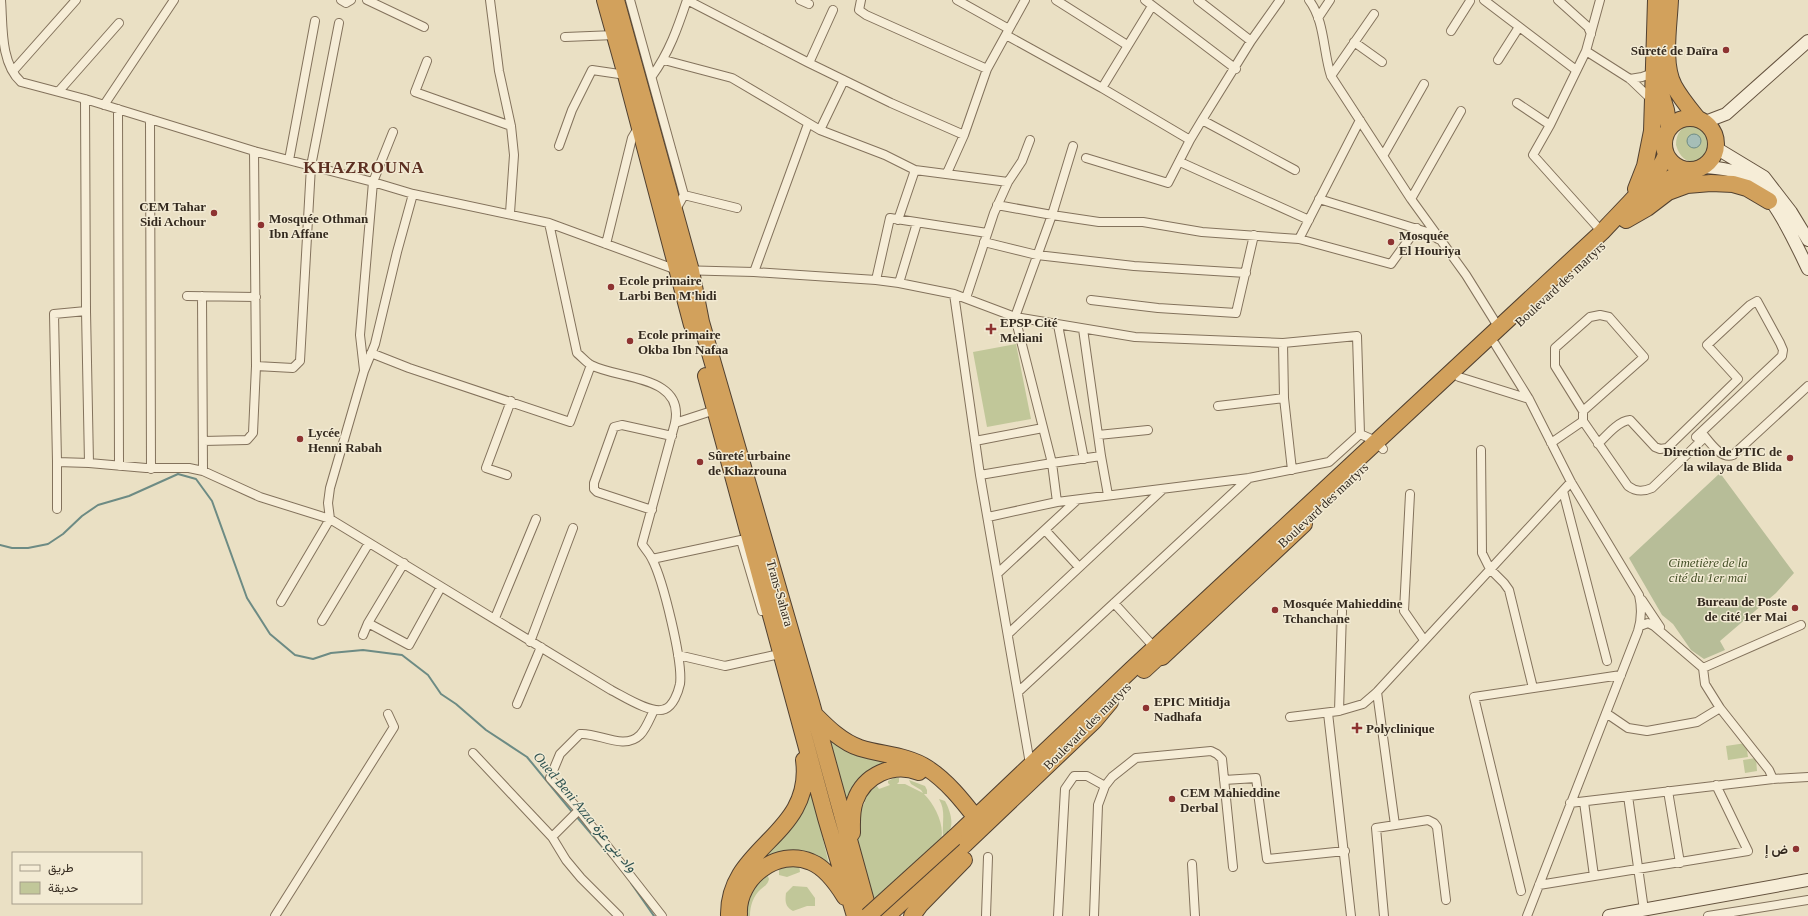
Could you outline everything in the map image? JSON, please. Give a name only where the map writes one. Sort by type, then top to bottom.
[{"type":"highway","points":[[605,0],[640,126],[684,270]]},
{"type":"highway","points":[[616,0],[675,211],[684,270],[715,410],[804,714],[826,818],[855,916]]},
{"type":"highway","points":[[1630,201],[1639,183],[1650,148],[1652,131],[1656,0]]},
{"type":"highway","points":[[1653,70],[1668,124],[1664,141],[1666,154],[1673,164],[1684,170],[1694,170],[1704,167],[1710,162],[1716,148],[1714,133],[1701,120],[1673,85],[1669,69],[1667,50],[1670,0]]},
{"type":"highway","points":[[1652,100],[1668,124]]},
{"type":"highway","points":[[1668,124],[1682,119],[1701,120]]},
{"type":"highway","name":"Boulevard des martyrs","points":[[977,823],[1094,721],[1114,698],[1157,658],[1162,657],[1499,328],[1602,232],[1657,171],[1666,154]]},
{"type":"highway","name":"Boulevard des martyrs","points":[[977,823],[995,799],[1154,648],[1380,445],[1459,377],[1592,255],[1661,184],[1684,170]]},
{"type":"highway","points":[[1626,220],[1647,208],[1668,192],[1687,185],[1711,183],[1733,184],[1775,199]]},
{"type":"highway","name":"Trans-Sahara","points":[[684,270],[701,322],[804,714],[852,850],[869,916]]},
{"type":"highway","points":[[804,714],[850,743],[859,747],[902,758],[926,767],[948,784],[961,805],[959,828],[960,841]]},
{"type":"highway","points":[[729,916],[731,892],[740,874],[749,861],[788,821],[798,806],[804,786],[804,714]]},
{"type":"highway","points":[[912,916],[952,870],[1057,770],[1077,746],[1094,721]]},
{"type":"highway","points":[[852,850],[852,814],[855,801],[863,786],[875,776],[887,770],[900,768],[910,769],[923,774],[961,805],[977,823],[886,916]]},
{"type":"highway","points":[[961,805],[985,802],[995,799]]},
{"type":"highway","points":[[869,916],[960,841]]},
{"type":"highway","points":[[739,916],[741,897],[750,881],[758,871],[782,860],[799,859],[812,862],[824,871],[842,893],[845,901],[855,916]]},
{"type":"street","points":[[8,0],[2,3],[5,48],[13,71],[21,82],[59,91],[254,152],[374,182],[413,194],[510,213],[549,223],[684,270],[754,272],[876,280],[899,283],[954,294],[1015,317],[1135,337],[1283,343],[1358,336],[1360,434],[1329,462],[1249,478],[1057,502],[988,517]]},
{"type":"street","points":[[13,71],[76,0]]},
{"type":"street","points":[[104,105],[174,0]]},
{"type":"street","points":[[341,0],[346,3],[351,0]]},
{"type":"street","points":[[367,0],[424,27]]},
{"type":"street","points":[[490,0],[499,71],[511,126],[514,155],[510,213]]},
{"type":"street","points":[[630,0],[684,195],[675,211]]},
{"type":"street","points":[[652,76],[664,60],[687,0],[809,63],[964,135]]},
{"type":"street","points":[[800,0],[809,4]]},
{"type":"street","points":[[861,0],[859,10],[866,15],[987,69]]},
{"type":"street","points":[[957,0],[1190,140]]},
{"type":"street","points":[[947,173],[964,135],[987,69],[1025,0]]},
{"type":"street","points":[[1056,0],[1127,45]]},
{"type":"street","points":[[1145,0],[1236,69]]},
{"type":"street","points":[[1198,0],[1251,41]]},
{"type":"street","points":[[1086,158],[1168,183],[1202,120],[1236,69],[1251,41],[1280,0]]},
{"type":"street","points":[[1318,18],[1330,0]]},
{"type":"street","points":[[1451,31],[1470,0]]},
{"type":"street","points":[[1484,0],[1576,70]]},
{"type":"street","points":[[1558,0],[1588,26],[1591,34]]},
{"type":"street","points":[[1600,0],[1586,51],[1550,125],[1533,155],[1602,232]]},
{"type":"street","points":[[1311,1],[1318,18],[1326,60],[1331,76],[1411,199],[1466,274],[1499,328]]},
{"type":"street","points":[[1102,88],[1152,6]]},
{"type":"street","points":[[809,63],[833,10]]},
{"type":"street","points":[[1331,76],[1374,14]]},
{"type":"street","points":[[289,160],[316,21]]},
{"type":"street","points":[[59,91],[119,23]]},
{"type":"street","points":[[256,366],[293,368],[300,361],[311,166],[339,23]]},
{"type":"street","points":[[1498,60],[1519,27]]},
{"type":"street","points":[[565,37],[615,35]]},
{"type":"street","points":[[1701,120],[1726,114],[1808,41]]},
{"type":"street","points":[[1354,42],[1382,62]]},
{"type":"street","points":[[1586,51],[1630,79],[1652,100]]},
{"type":"street","points":[[664,60],[732,78],[808,124],[885,155],[915,170],[1008,182]]},
{"type":"street","points":[[427,61],[415,92],[511,126]]},
{"type":"street","points":[[559,146],[572,110],[592,70],[626,75]]},
{"type":"street","points":[[1630,79],[1642,77],[1653,70]]},
{"type":"street","points":[[820,130],[844,80]]},
{"type":"street","points":[[1383,156],[1424,84]]},
{"type":"street","points":[[85,99],[86,311],[89,463]]},
{"type":"street","points":[[1517,103],[1550,125]]},
{"type":"street","points":[[118,109],[119,466]]},
{"type":"street","points":[[1411,199],[1461,112]]},
{"type":"street","points":[[150,119],[151,469]]},
{"type":"street","points":[[1202,120],[1295,170]]},
{"type":"street","points":[[1299,239],[1360,120]]},
{"type":"street","points":[[754,272],[808,124]]},
{"type":"street","points":[[606,244],[632,138],[640,126]]},
{"type":"street","points":[[364,371],[360,335],[374,182],[393,132]]},
{"type":"street","points":[[966,298],[997,205],[1008,182],[1022,161],[1030,140]]},
{"type":"street","points":[[1057,502],[1052,463],[1015,317],[1052,215],[1072,146]]},
{"type":"street","points":[[1716,148],[1764,177],[1775,199],[1788,232],[1808,268]]},
{"type":"street","points":[[203,441],[247,440],[253,433],[256,366],[254,152]]},
{"type":"street","points":[[1180,162],[1309,220]]},
{"type":"street","points":[[1704,167],[1730,170],[1740,173],[1753,181],[1805,225],[1808,240]]},
{"type":"street","points":[[898,220],[915,170]]},
{"type":"street","points":[[281,602],[330,519],[328,503],[330,488],[364,371],[375,344],[397,252],[413,194]]},
{"type":"street","points":[[684,195],[737,208]]},
{"type":"street","points":[[1319,199],[1416,228],[1427,232],[1442,241]]},
{"type":"street","points":[[997,205],[1099,222],[1143,222],[1202,232],[1299,239],[1391,264],[1416,228]]},
{"type":"street","points":[[876,280],[890,218],[988,233]]},
{"type":"street","points":[[57,462],[89,463],[151,469],[189,468],[203,471],[260,497],[330,519],[495,618],[530,642],[611,690],[654,710],[664,710],[670,706],[675,699],[680,684],[678,655],[661,583],[652,559],[642,544],[672,436],[675,423],[676,406],[673,398],[662,386],[591,365],[577,353],[549,223]]},
{"type":"street","points":[[899,283],[917,223]]},
{"type":"street","points":[[1788,232],[1805,225]]},
{"type":"street","points":[[1091,300],[1158,308],[1236,313],[1254,235]]},
{"type":"street","points":[[984,242],[1037,255],[1134,266],[1246,273]]},
{"type":"street","points":[[954,294],[980,476],[1029,758],[1032,765]]},
{"type":"street","points":[[187,296],[256,297]]},
{"type":"street","points":[[202,296],[203,471]]},
{"type":"street","points":[[1583,412],[1644,357],[1609,317],[1600,315],[1590,317],[1555,348],[1555,366],[1583,412],[1583,421],[1598,444],[1628,486],[1636,491],[1652,488],[1782,356],[1783,350],[1780,343],[1757,301],[1750,305],[1707,345],[1738,379],[1667,448],[1660,449],[1655,447],[1634,422],[1630,420],[1625,420],[1598,444]]},
{"type":"street","points":[[57,509],[54,314],[86,311]]},
{"type":"street","points":[[1058,325],[1084,459]]},
{"type":"street","points":[[1083,329],[1108,495]]},
{"type":"street","points":[[1283,343],[1284,398],[1292,470]]},
{"type":"street","points":[[1495,344],[1529,399],[1571,482],[1654,620],[1666,635]]},
{"type":"street","points":[[371,353],[409,368],[570,422],[591,365]]},
{"type":"street","points":[[1459,377],[1529,399]]},
{"type":"street","points":[[1687,427],[1722,454],[1729,457],[1808,386]]},
{"type":"street","points":[[1218,406],[1284,398]]},
{"type":"street","points":[[507,475],[486,468],[511,401]]},
{"type":"street","points":[[675,423],[715,410]]},
{"type":"street","points":[[1551,443],[1583,421]]},
{"type":"street","points":[[652,510],[597,492],[594,489],[594,483],[614,427],[622,425],[672,436]]},
{"type":"street","points":[[975,441],[1043,428]]},
{"type":"street","points":[[1098,435],[1148,430]]},
{"type":"street","points":[[1360,434],[1380,445]]},
{"type":"street","points":[[1481,450],[1482,553],[1490,569],[1509,590],[1532,688]]},
{"type":"street","points":[[980,476],[1101,456]]},
{"type":"street","points":[[1018,692],[1249,478]]},
{"type":"street","points":[[1290,717],[1340,711],[1363,704],[1377,692],[1571,482]]},
{"type":"street","points":[[1008,634],[1162,490]]},
{"type":"street","points":[[1563,491],[1607,661]]},
{"type":"street","points":[[1410,494],[1404,612],[1424,640]]},
{"type":"street","points":[[998,573],[1077,500]]},
{"type":"street","points":[[495,618],[536,520]]},
{"type":"street","points":[[530,642],[573,528]]},
{"type":"street","points":[[1045,530],[1079,567]]},
{"type":"street","points":[[652,559],[741,540],[790,710],[804,714]]},
{"type":"street","points":[[322,621],[369,543]]},
{"type":"street","points":[[363,635],[368,623],[404,563]]},
{"type":"street","points":[[368,623],[409,645],[442,587]]},
{"type":"street","points":[[1527,916],[1640,626],[1642,606],[1639,595]]},
{"type":"street","points":[[1114,603],[1154,648]]},
{"type":"street","points":[[1340,711],[1342,611]]},
{"type":"street","points":[[1640,626],[1648,623],[1666,635],[1703,668],[1705,684],[1720,708],[1769,770],[1772,779]]},
{"type":"street","points":[[1703,668],[1801,625]]},
{"type":"street","points":[[518,704],[541,648]]},
{"type":"street","points":[[678,655],[725,666],[774,655]]},
{"type":"street","points":[[1521,891],[1474,697],[1621,675]]},
{"type":"street","points":[[1377,692],[1395,825]]},
{"type":"street","points":[[1606,713],[1628,728],[1646,731],[1697,722],[1720,708]]},
{"type":"street","points":[[654,710],[641,735],[631,741],[621,741],[587,733],[580,734],[560,754],[550,778],[579,810],[662,916]]},
{"type":"street","points":[[1328,713],[1345,851],[1351,916]]},
{"type":"street","points":[[275,916],[394,727],[388,714]]},
{"type":"street","points":[[1094,916],[1098,805],[1105,786],[1112,777],[1136,758],[1210,751],[1217,754],[1222,760],[1233,866]]},
{"type":"street","points":[[473,753],[552,837],[566,860],[619,916]]},
{"type":"street","points":[[1058,916],[1065,789],[1074,776],[1087,776],[1105,786]]},
{"type":"street","points":[[1570,803],[1716,785],[1808,777]]},
{"type":"street","points":[[1224,780],[1256,778],[1267,859],[1345,851]]},
{"type":"street","points":[[1539,885],[1748,852],[1716,785]]},
{"type":"street","points":[[1668,791],[1680,863]]},
{"type":"street","points":[[1628,796],[1640,869],[1644,910]]},
{"type":"street","points":[[1584,802],[1594,876]]},
{"type":"street","points":[[552,837],[579,810]]},
{"type":"street","points":[[1384,916],[1376,828],[1428,820],[1437,826],[1446,900]]},
{"type":"street","points":[[986,916],[988,857]]},
{"type":"street","points":[[1192,864],[1195,916]]},
{"type":"street","points":[[1609,916],[1808,880]]},
{"type":"street","points":[[1708,916],[1808,900]]},
{"type":"green space","points":[[1693,124],[1706,128],[1712,136],[1712,145],[1707,153],[1700,159],[1691,161],[1683,157],[1676,145],[1676,141],[1678,134],[1683,128]]},
{"type":"green space","points":[[1016,344],[1031,419],[987,427],[973,352]]},
{"type":"green space","name":"Cimetière de la cité du 1er mai","points":[[1720,473],[1794,573],[1776,593],[1720,641],[1725,650],[1704,659],[1691,650],[1673,624],[1662,615],[1629,558]]},
{"type":"green space","points":[[827,736],[905,767],[891,767],[846,810]]},
{"type":"green space","points":[[1746,743],[1748,757],[1728,760],[1726,746]]},
{"type":"green space","points":[[1756,758],[1757,771],[1745,773],[1743,760]]},
{"type":"green space","points":[[894,778],[899,778],[899,782],[897,784],[905,784],[923,793],[911,784],[909,780],[925,786],[927,794],[924,794],[935,809],[942,828],[941,840],[873,901],[855,845],[859,813],[865,802],[862,802],[867,793],[877,786],[879,789],[890,785],[888,781]]},
{"type":"green space","points":[[810,784],[831,873],[775,859],[733,905]]},
{"type":"green space","points":[[939,799],[945,801],[951,818],[951,828],[946,835],[943,835],[943,812]]},
{"type":"green space","points":[[799,865],[800,872],[787,877],[779,875],[779,870],[784,866]]},
{"type":"green space","points":[[767,874],[769,881],[754,898],[751,905],[750,916],[744,916],[744,906],[756,885]]},
{"type":"green space","points":[[793,886],[807,887],[815,898],[815,906],[807,906],[793,911],[788,908],[786,893]]},
{"type":"water","points":[[1691,134],[1697,134],[1701,138],[1701,144],[1697,148],[1691,148],[1687,144],[1687,138]]},
{"type":"waterway","name":"Oued Beni Azza واد بني عزة","points":[[0,545],[12,548],[28,548],[48,544],[63,534],[82,516],[98,505],[129,496],[178,474],[196,479],[212,501],[247,598],[270,634],[295,655],[313,659],[331,653],[363,650],[402,655],[428,675],[441,694],[456,704],[486,730],[527,757],[573,813]]},
{"type":"waterway","name":"Oued Beni Azza واد بني عزة","points":[[576,816],[611,857]]},
{"type":"waterway","name":"Oued Beni Azza واد بني عزة","points":[[631,883],[654,916]]},
{"type":"place","name":"Sûreté de Daïra","points":[[1726,50]]},
{"type":"place","name":"CEM Tahar Sidi Achour","points":[[214,213]]},
{"type":"place","name":"Mosquée Othman Ibn Affane","points":[[261,225]]},
{"type":"place","name":"Mosquée El Houriya","points":[[1391,242]]},
{"type":"place","name":"Ecole primaire Larbi Ben M'hidi","points":[[611,287]]},
{"type":"place","name":"EPSP Cité Meliani","points":[[991,329]]},
{"type":"place","name":"Ecole primaire Okba Ibn Nafaa","points":[[630,341]]},
{"type":"place","name":"Lycée Henni Rabah","points":[[300,439]]},
{"type":"place","name":"Direction de PTIC de la wilaya de Blida","points":[[1790,458]]},
{"type":"place","name":"Sûreté urbaine de Khazrouna","points":[[700,462]]},
{"type":"place","name":"Bureau de Poste de cité 1er Mai","points":[[1795,608]]},
{"type":"place","name":"Mosquée Mahieddine Tchanchane","points":[[1275,610]]},
{"type":"place","name":"EPIC Mitidja Nadhafa","points":[[1146,708]]},
{"type":"place","name":"Polyclinique","points":[[1357,728]]},
{"type":"place","name":"CEM Mahieddine Derbal","points":[[1172,799]]},
{"type":"place","name":"ض إ","points":[[1796,849]]},
{"type":"district","name":"KHAZROUNA","points":[[364,167]]}]
